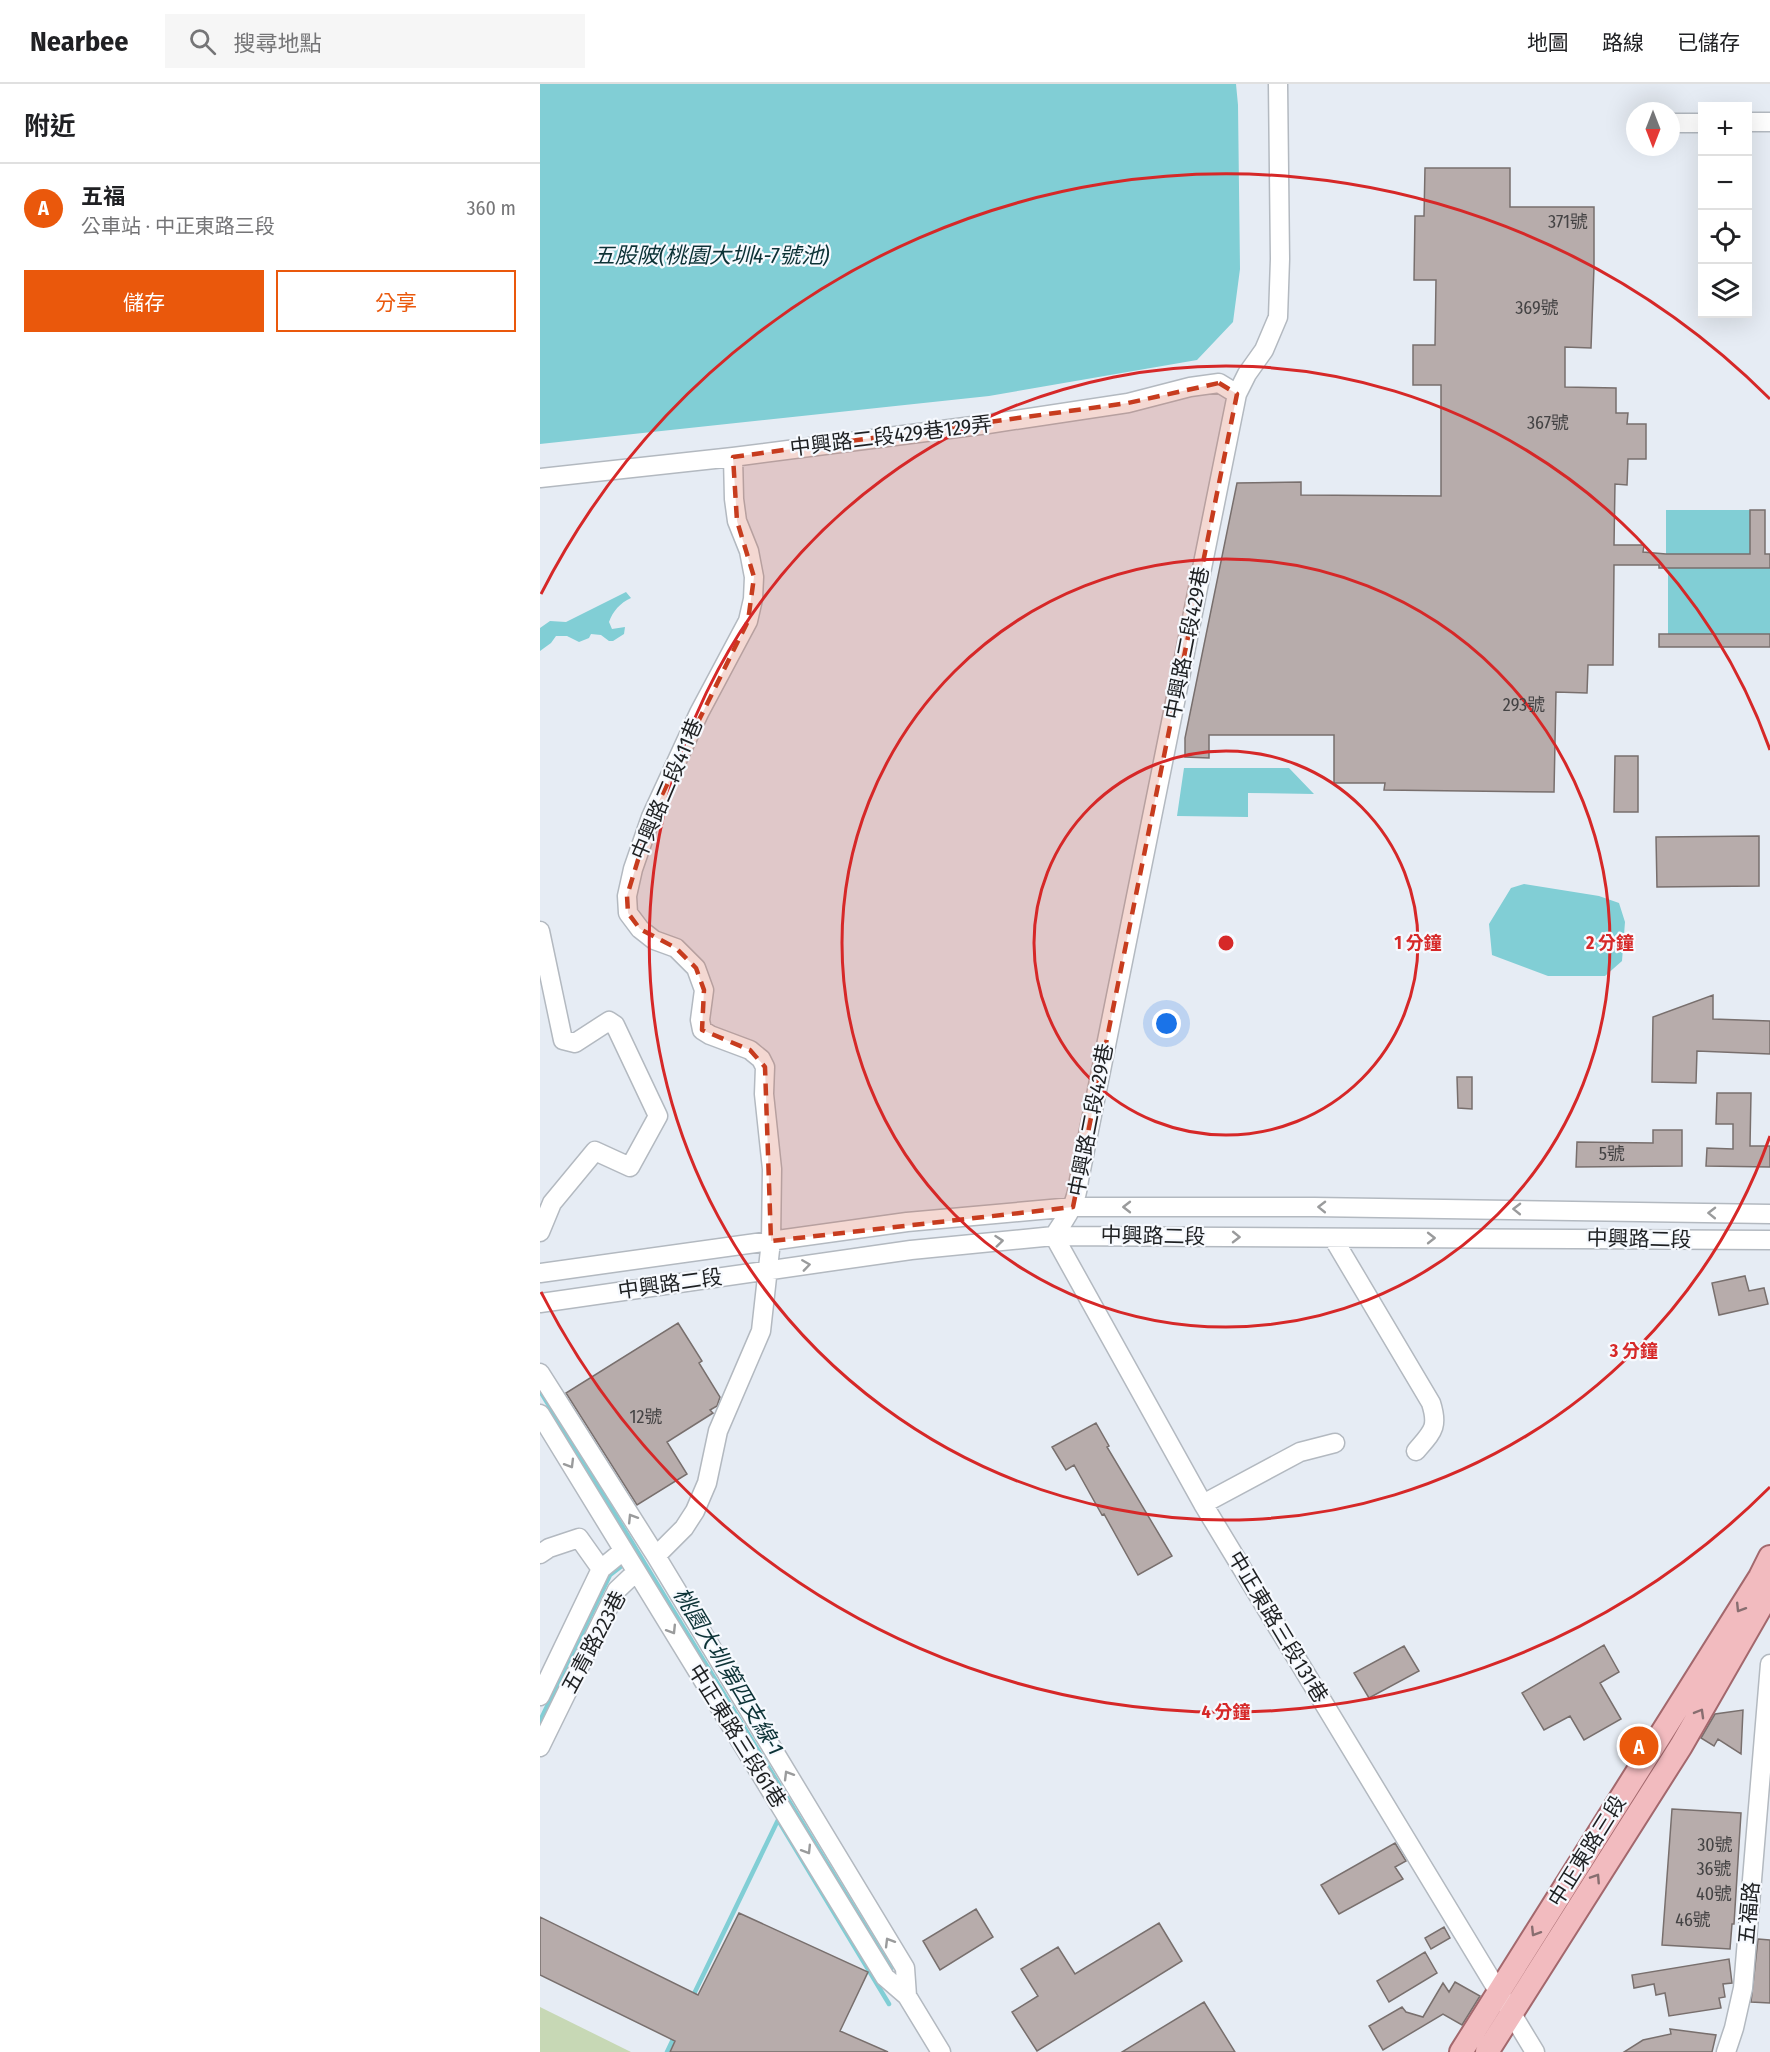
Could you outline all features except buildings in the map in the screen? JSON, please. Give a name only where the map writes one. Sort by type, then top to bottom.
[{"type":"main road","name":"中正東路三段","points":[[1461,2052],[1760,1577],[1770,1557]]},
{"type":"main road","name":"中正東路三段","points":[[1486,2052],[1681,1746],[1770,1591]]},
{"type":"street","name":"中興路二段429巷","points":[[1073,1207],[1077,1197],[1083,1156],[1237,393],[1264,350],[1278,317],[1280,259],[1278,84]]},
{"type":"street","points":[[1752,122],[1770,122]]},
{"type":"street","points":[[1680,123],[1698,123]]},
{"type":"street","name":"中興路二段429巷129弄","points":[[540,478],[734,457],[988,424],[1117,405],[1190,387],[1219,383],[1237,393]]},
{"type":"street","name":"中興路二段411巷","points":[[734,457],[734,500],[737,521],[749,551],[754,577],[753,599],[748,621],[699,713],[651,817],[633,869],[627,896],[628,913],[640,929],[654,940],[676,948],[696,968],[704,990],[700,1020],[702,1030],[750,1050],[761,1059],[765,1067],[764,1094],[772,1169],[771,1241]]},
{"type":"street","points":[[540,931],[563,1040],[575,1043],[609,1021],[615,1025],[658,1116],[630,1167],[595,1151],[552,1203],[540,1232]]},
{"type":"street","points":[[1054,1236],[1073,1207]]},
{"type":"street","name":"中興路二段","points":[[540,1273],[907,1222],[1073,1207],[1314,1207],[1770,1214]]},
{"type":"street","points":[[1643,1239],[1644,1212]]},
{"type":"street","name":"中興路二段","points":[[540,1303],[911,1250],[1054,1236],[1770,1240]]},
{"type":"street","name":"中正東路三段131巷","points":[[1054,1236],[1203,1504],[1535,2052]]},
{"type":"street","points":[[1333,1238],[1431,1403],[1436,1419],[1431,1433],[1416,1451]]},
{"type":"street","points":[[656,1556],[684,1527],[695,1511],[707,1483],[718,1431],[761,1331],[771,1241]]},
{"type":"street","points":[[540,1373],[656,1556],[905,1968],[907,1996]]},
{"type":"street","name":"中正東路三段61巷","points":[[540,1414],[885,1977],[907,1996],[940,2052]]},
{"type":"street","points":[[1203,1504],[1300,1452],[1335,1443]]},
{"type":"street","points":[[540,1554],[549,1548],[579,1538],[601,1569]]},
{"type":"street","name":"五青路223巷","points":[[540,1696],[601,1569],[623,1551]]},
{"type":"street","name":"五青路223巷","points":[[540,1747],[617,1590],[636,1572]]},
{"type":"street","name":"五福路","points":[[1726,2052],[1743,1988],[1763,1826],[1770,1664]]},
{"type":"highlighted area","points":[[1219,383],[1237,394],[1073,1207],[771,1241],[765,1067],[750,1050],[702,1030],[704,990],[696,968],[676,948],[640,929],[628,913],[627,896],[651,817],[748,621],[754,577],[737,521],[733,457],[1128,403]]},
{"type":"green space","points":[[540,2007],[631,2052],[540,2052]]},
{"type":"water","name":"五股陂(桃園大圳4-7號池)","points":[[540,84],[1236,84],[1240,269],[1233,322],[1197,360],[989,396],[540,444]]},
{"type":"water","points":[[1666,510],[1750,510],[1750,554],[1666,554]]},
{"type":"water","points":[[1668,568],[1770,568],[1770,634],[1668,634]]},
{"type":"water","points":[[626,592],[631,598],[617,608],[609,622],[612,629],[625,627],[624,634],[609,641],[601,635],[591,634],[589,638],[579,642],[567,636],[556,636],[540,651],[540,628],[550,621],[566,622]]},
{"type":"water","points":[[1184,768],[1289,768],[1314,794],[1248,793],[1248,817],[1177,816]]},
{"type":"water","points":[[1524,884],[1599,896],[1619,903],[1625,922],[1622,961],[1605,976],[1548,976],[1492,955],[1489,924],[1511,888]]},
{"type":"waterway","name":"桃園大圳第四支線-1","points":[[540,1391],[891,1969]]},
{"type":"waterway","points":[[540,1721],[610,1575],[623,1565]]},
{"type":"waterway","points":[[692,1998],[778,1820],[889,2004]]},
{"type":"waterway","points":[[667,2052],[675,2035]]},
{"type":"place","name":"五福","points":[[1639,1746]]}]
